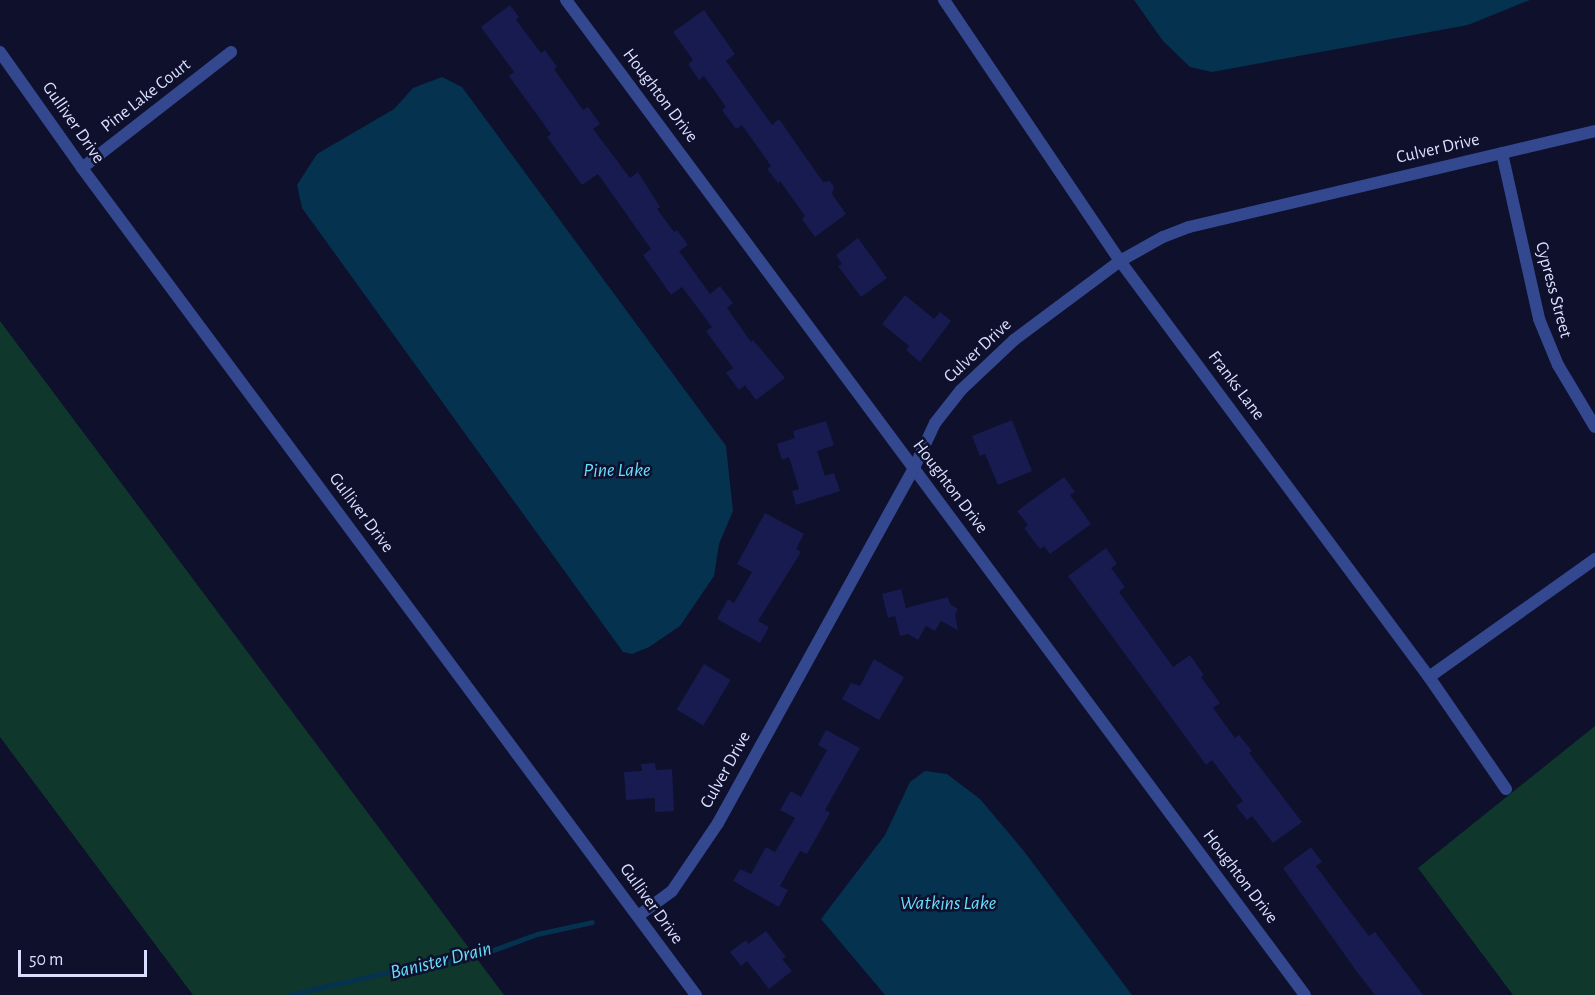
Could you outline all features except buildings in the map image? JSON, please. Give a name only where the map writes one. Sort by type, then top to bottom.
[{"type":"street","name":"Houghton Drive","points":[[567,0],[1305,995]]},
{"type":"street","name":"Franks Lane","points":[[944,0],[1120,261],[1429,677],[1506,789]]},
{"type":"street","name":"Gulliver Drive","points":[[0,52],[82,168],[696,995]]},
{"type":"street","name":"Pine Lake Court","points":[[82,168],[231,52]]},
{"type":"street","name":"Culver Drive","points":[[638,916],[672,891],[718,823],[914,468],[935,423],[961,390],[1014,340],[1120,261],[1163,237],[1189,227],[1595,131]]},
{"type":"street","name":"Cypress Street","points":[[1502,153],[1539,319],[1558,365],[1595,427]]},
{"type":"street","points":[[1429,677],[1595,559]]},
{"type":"green space","points":[[0,321],[504,995],[193,995],[0,737]]},
{"type":"green space","points":[[1595,726],[1595,995],[1513,995],[1418,868]]},
{"type":"water","points":[[1134,0],[1530,0],[1468,25],[1212,72],[1190,67],[1163,41]]},
{"type":"water","name":"Pine Lake","points":[[442,77],[462,87],[726,446],[733,511],[719,544],[714,576],[680,626],[649,647],[632,654],[623,652],[302,208],[297,185],[317,154],[394,109],[413,88]]},
{"type":"water","name":"Watkins Lake","points":[[925,771],[947,774],[980,799],[1023,850],[1132,995],[885,995],[821,919],[885,835],[910,782]]},
{"type":"waterway","name":"Banister Drain","points":[[289,995],[393,971],[474,957],[537,934],[592,922]]}]
